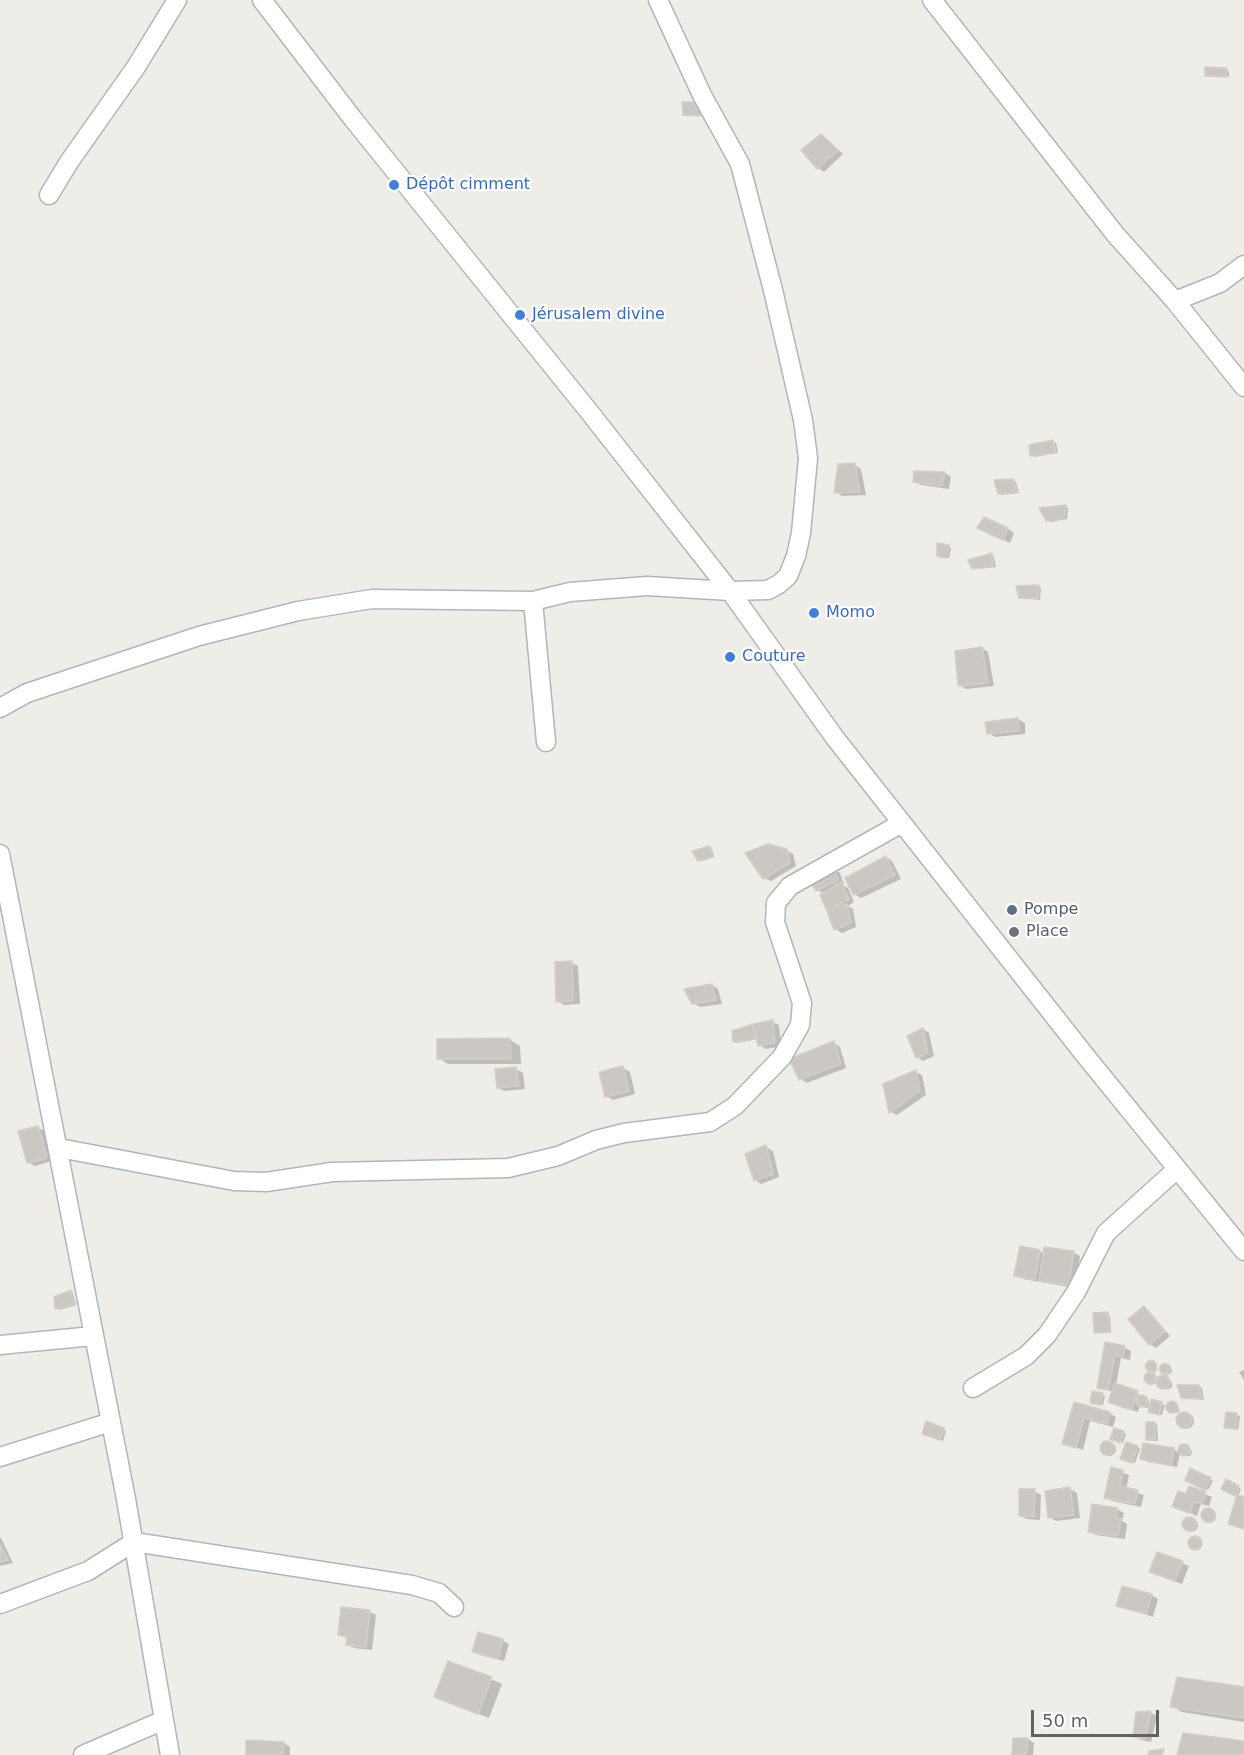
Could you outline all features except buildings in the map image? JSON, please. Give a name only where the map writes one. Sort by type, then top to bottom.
[{"type":"street","points":[[48,195],[136,67],[177,0]]},
{"type":"street","points":[[262,0],[353,119],[587,409],[730,591],[835,738],[1077,1045],[1244,1251]]},
{"type":"street","points":[[0,708],[27,693],[199,636],[298,611],[372,599],[533,601],[570,592],[647,586],[730,591],[768,590],[788,576],[801,533],[808,458],[803,420],[740,164],[702,94],[658,0]]},
{"type":"street","points":[[932,0],[1116,234],[1244,387]]},
{"type":"street","points":[[1175,302],[1220,283],[1244,266]]},
{"type":"street","points":[[533,601],[546,742]]},
{"type":"street","points":[[59,1148],[234,1181],[266,1182],[332,1172],[508,1168],[558,1156],[596,1140],[624,1133],[710,1122],[735,1106],[782,1057],[800,1025],[802,1003],[775,922],[776,903],[790,886],[902,823]]},
{"type":"street","points":[[0,854],[134,1542],[170,1755]]},
{"type":"street","points":[[973,1388],[1026,1356],[1047,1335],[1076,1292],[1106,1233],[1177,1169]]},
{"type":"street","points":[[0,1345],[93,1336]]},
{"type":"street","points":[[0,1457],[111,1422]]},
{"type":"street","points":[[0,1604],[88,1571],[134,1542],[412,1585],[439,1593],[454,1607]]},
{"type":"street","points":[[83,1755],[165,1720]]},
{"type":"place","name":"Dépôt cimment","points":[[394,185]]},
{"type":"place","name":"Jérusalem divine","points":[[520,315]]},
{"type":"place","name":"Momo","points":[[814,613]]},
{"type":"place","name":"Couture","points":[[730,657]]},
{"type":"place","name":"Pompe","points":[[1012,910]]},
{"type":"place","name":"Place","points":[[1014,932]]}]
